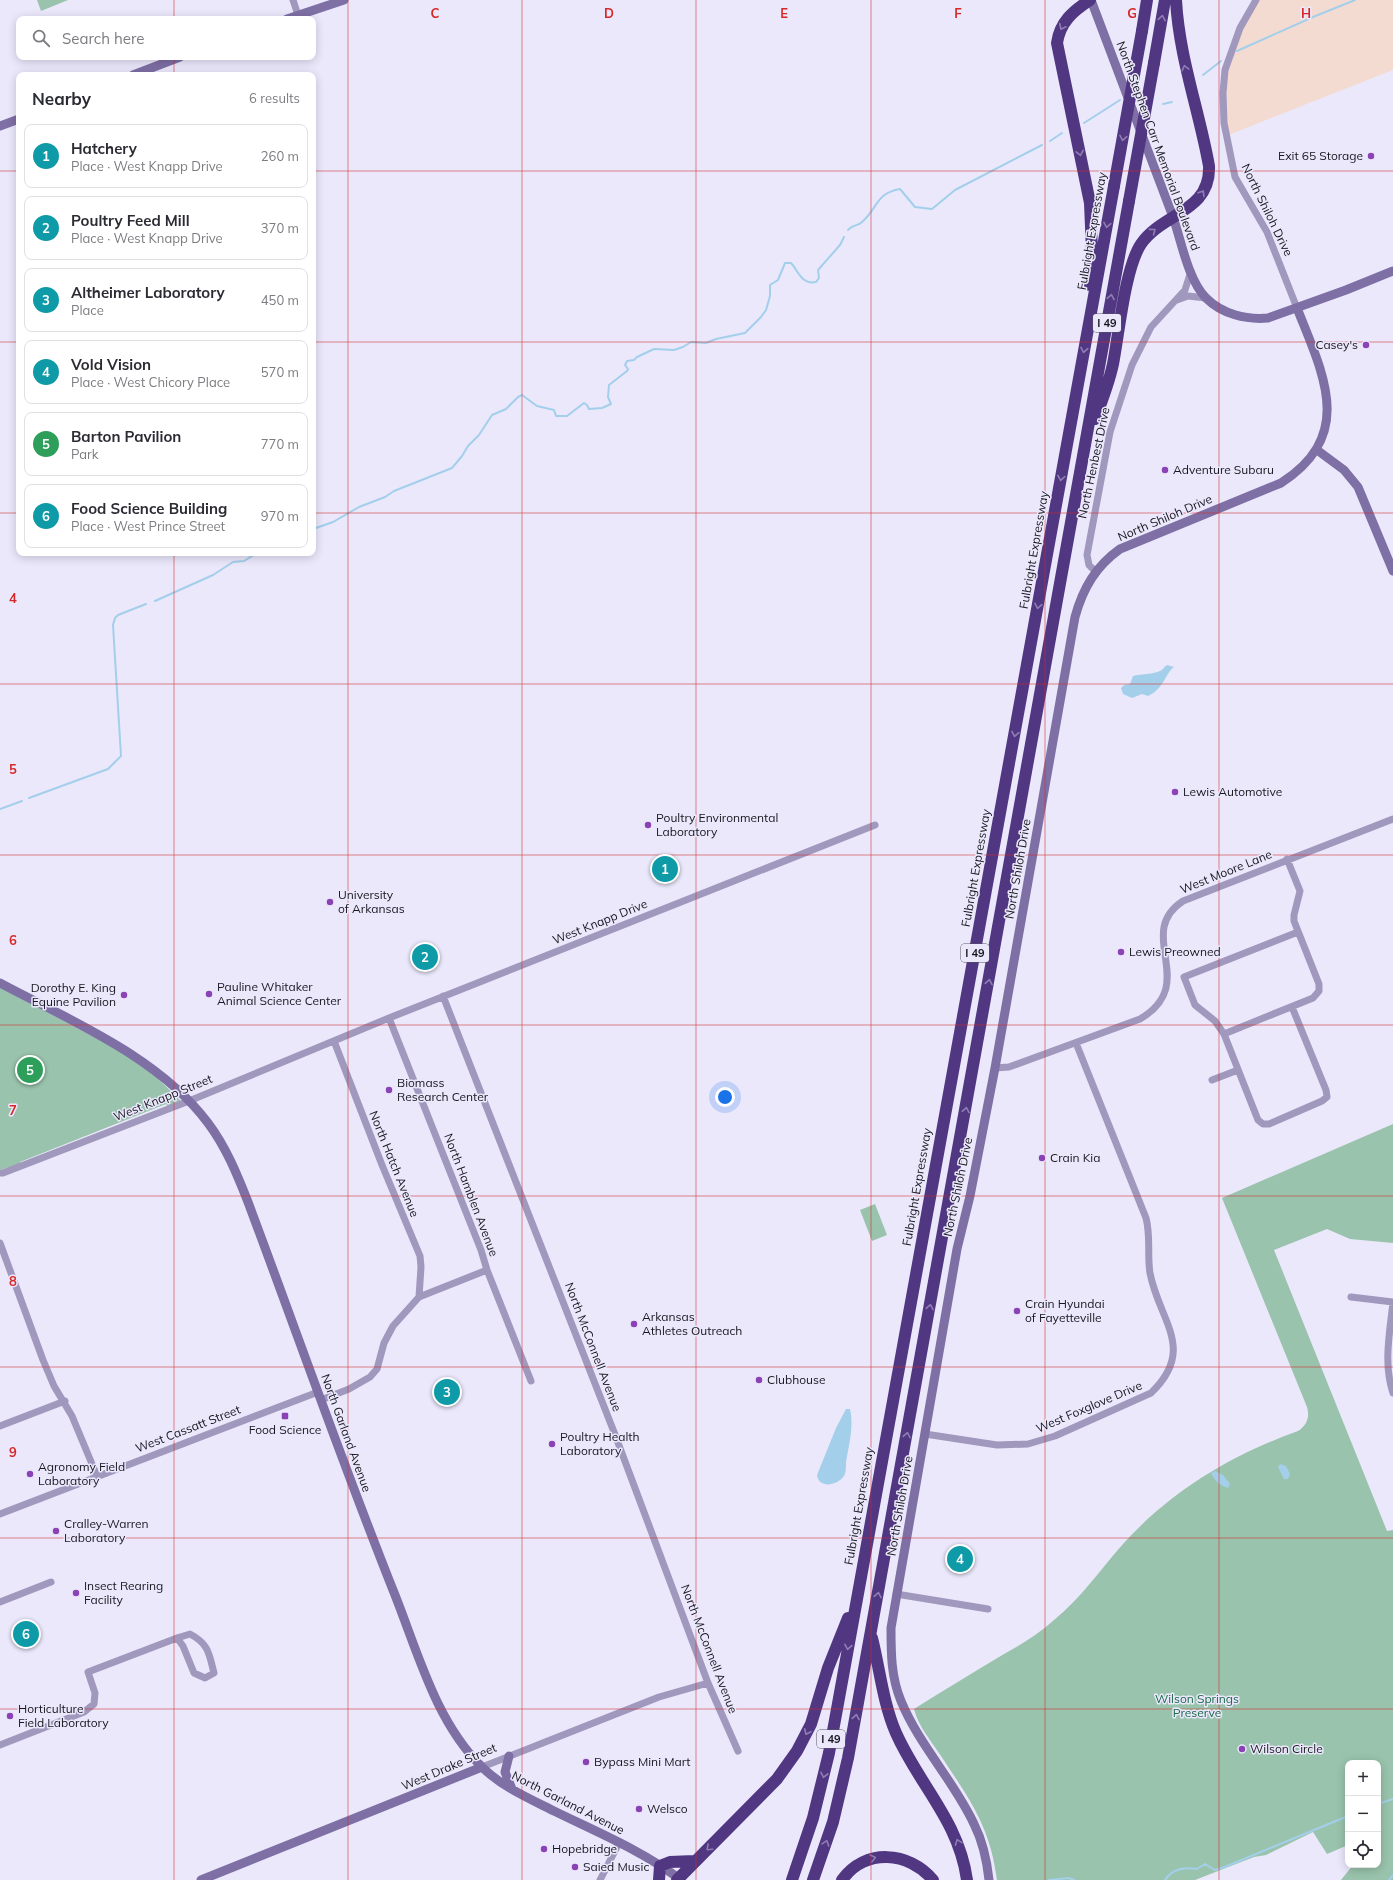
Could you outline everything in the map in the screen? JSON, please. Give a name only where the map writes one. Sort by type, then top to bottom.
[{"type":"highway","points":[[1090,0],[1066,20],[1060,29],[1057,43],[1090,203],[1092,251],[1089,294],[1091,312]]},
{"type":"highway","name":"Fulbright Expressway","points":[[792,1880],[813,1818],[822,1785],[1147,0]]},
{"type":"highway","name":"I 49","points":[[813,1880],[833,1822],[843,1783],[871,1634],[1165,0]]},
{"type":"highway","points":[[1084,446],[1111,372],[1133,260],[1141,244],[1148,236],[1199,199],[1208,183],[1209,173],[1207,156],[1184,63],[1177,22],[1176,0]]},
{"type":"highway","points":[[679,1879],[694,1861],[767,1790],[797,1751],[810,1724],[828,1668],[857,1595]]},
{"type":"highway","points":[[871,1634],[886,1706],[891,1720],[905,1751],[956,1836],[964,1858],[967,1880]]},
{"type":"highway","points":[[842,1880],[859,1864],[871,1858],[885,1856],[901,1858],[912,1863],[921,1868],[933,1880]]},
{"type":"highway","points":[[660,1880],[660,1866],[670,1862],[694,1861]]},
{"type":"street","points":[[292,0],[298,15],[344,0]]},
{"type":"street","name":"North Stephen Carr Memorial Boulevard","points":[[1090,0],[1173,218],[1191,271],[1206,298]]},
{"type":"street","name":"North Shiloh Drive","points":[[989,1880],[984,1849],[975,1824],[910,1721],[896,1688],[891,1658],[891,1642],[896,1594],[957,1249],[970,1196],[995,1068],[1075,616],[1086,585],[1109,557],[1132,543],[1281,483],[1303,466],[1316,450],[1326,424],[1328,396],[1322,369],[1267,232],[1236,177],[1224,123],[1223,92],[1225,70],[1240,28],[1256,0]]},
{"type":"street","points":[[141,72],[172,60]]},
{"type":"street","points":[[0,126],[16,120]]},
{"type":"street","name":"North Henbest Drive","points":[[1096,572],[1089,565],[1087,555],[1110,432],[1123,390],[1140,347],[1151,327],[1186,289],[1191,271]]},
{"type":"street","points":[[1176,300],[1188,296],[1206,298],[1229,313],[1247,318],[1268,318],[1393,271]]},
{"type":"street","points":[[1316,450],[1344,470],[1358,487],[1393,571]]},
{"type":"street","name":"West Moore Lane","points":[[995,1068],[1009,1067],[1140,1019],[1150,1013],[1164,997],[1168,981],[1163,944],[1163,927],[1168,916],[1177,905],[1191,897],[1393,819]]},
{"type":"street","name":"West Knapp Drive","points":[[334,1041],[443,996],[875,825]]},
{"type":"street","points":[[1224,1034],[1317,996],[1320,987],[1293,918],[1300,891],[1287,859]]},
{"type":"street","points":[[1292,1007],[1326,1090],[1326,1097],[1269,1124],[1263,1124],[1258,1120],[1224,1034],[1215,1021],[1195,1005],[1184,977],[1298,932]]},
{"type":"street","name":"North Garland Avenue","points":[[0,983],[125,1050],[164,1077],[189,1101],[208,1123],[231,1161],[380,1558],[434,1694],[452,1730],[482,1767],[512,1789],[619,1843],[660,1866],[679,1879]]},
{"type":"street","name":"North McConnell Avenue","points":[[443,996],[614,1432],[708,1683],[738,1751]]},
{"type":"street","name":"North Hamblen Avenue","points":[[389,1018],[531,1380]]},
{"type":"street","name":"West Knapp Street","points":[[0,1173],[189,1101],[334,1041]]},
{"type":"street","name":"North Hatch Avenue","points":[[334,1041],[382,1165],[420,1256],[420,1298]]},
{"type":"street","name":"West Foxglove Drive","points":[[925,1434],[997,1445],[1012,1445],[1042,1440],[1151,1393],[1162,1383],[1170,1370],[1174,1343],[1152,1283],[1150,1270],[1150,1237],[1146,1218],[1076,1043]]},
{"type":"street","points":[[1212,1080],[1238,1070]]},
{"type":"street","points":[[0,1243],[43,1360],[54,1386],[64,1401],[81,1435],[98,1476]]},
{"type":"street","points":[[420,1298],[487,1270]]},
{"type":"street","points":[[1351,1297],[1393,1302],[1388,1354],[1388,1376],[1393,1393]]},
{"type":"street","name":"West Cassatt Street","points":[[0,1514],[98,1476],[319,1396],[349,1389],[370,1376],[377,1369],[384,1343],[393,1326],[420,1298]]},
{"type":"street","points":[[0,1426],[64,1401]]},
{"type":"street","points":[[0,1602],[51,1582]]},
{"type":"street","points":[[896,1594],[988,1609]]},
{"type":"street","points":[[0,1746],[84,1712],[94,1704],[95,1693],[88,1672],[177,1638],[190,1634],[202,1640],[210,1654],[214,1673],[206,1678],[194,1673],[183,1646],[177,1638]]},
{"type":"street","name":"West Drake Street","points":[[201,1880],[659,1697],[708,1683]]},
{"type":"street","points":[[509,1756],[505,1772],[512,1789]]},
{"type":"street","points":[[600,1880],[619,1843]]},
{"type":"shaded area","points":[[1256,0],[1393,0],[1393,70],[1226,136],[1225,70]]},
{"type":"green space","points":[[37,0],[68,0],[41,11]]},
{"type":"green space","points":[[0,987],[122,1052],[149,1070],[181,1101],[168,1107],[166,1104],[20,1162],[21,1164],[0,1170]]},
{"type":"green space","name":"Wilson Springs Preserve","points":[[1393,1124],[1393,1243],[1350,1239],[1327,1229],[1274,1250],[1387,1531],[1393,1530],[1393,1880],[1341,1880],[1351,1868],[1381,1868],[1381,1760],[1345,1760],[1345,1846],[1327,1854],[1313,1832],[1266,1855],[1254,1857],[1195,1880],[997,1880],[989,1844],[977,1814],[970,1800],[922,1728],[914,1709],[1041,1631],[1073,1602],[1123,1544],[1142,1525],[1161,1507],[1182,1491],[1226,1463],[1249,1451],[1298,1431],[1304,1426],[1308,1417],[1307,1407],[1222,1198]]},
{"type":"green space","points":[[875,1204],[887,1235],[872,1241],[860,1210]]},
{"type":"water","points":[[1167,665],[1174,667],[1171,669],[1158,689],[1153,693],[1148,696],[1142,694],[1132,698],[1123,694],[1121,688],[1124,685],[1130,684],[1133,676],[1161,671]]},
{"type":"water","points":[[846,1409],[850,1409],[851,1436],[845,1474],[839,1481],[825,1484],[819,1480],[817,1475],[836,1428]]},
{"type":"water","points":[[1280,1464],[1286,1466],[1290,1474],[1288,1479],[1284,1479],[1278,1467]]},
{"type":"water","points":[[1215,1471],[1223,1475],[1230,1484],[1228,1488],[1220,1484],[1214,1478],[1211,1473]]},
{"type":"waterway","points":[[1237,51],[1355,0]]},
{"type":"waterway","points":[[1203,75],[1221,61]]},
{"type":"waterway","points":[[1084,123],[1120,100]]},
{"type":"waterway","points":[[1163,104],[1172,102]]},
{"type":"waterway","points":[[1050,141],[1062,133]]},
{"type":"waterway","points":[[848,230],[862,222],[878,202],[886,194],[892,191],[900,189],[915,207],[932,209],[955,190],[1042,145]]},
{"type":"waterway","points":[[316,528],[333,522],[359,507],[385,497],[394,491],[452,468],[468,446],[479,435],[492,415],[506,409],[522,395],[537,406],[554,410],[556,416],[567,416],[584,403],[589,409],[602,408],[611,404],[608,397],[609,385],[627,371],[628,369],[625,365],[627,361],[634,360],[654,349],[674,350],[691,342],[706,343],[716,339],[745,333],[766,310],[770,296],[770,285],[778,280],[785,263],[791,263],[803,279],[816,282],[819,278],[818,270],[840,245],[844,237]]},
{"type":"waterway","points":[[155,601],[213,575],[233,562],[244,561],[252,556]]},
{"type":"waterway","points":[[29,798],[108,769],[121,756],[113,625],[115,618],[118,615],[146,604]]},
{"type":"waterway","points":[[0,809],[22,801]]},
{"type":"waterway","points":[[1381,1803],[1393,1799]]},
{"type":"waterway","points":[[1165,1880],[1175,1871],[1188,1868],[1197,1869],[1205,1864],[1215,1870],[1222,1868],[1345,1817]]},
{"type":"waterway","points":[[1389,1880],[1393,1875]]},
{"type":"waterway","points":[[1049,1880],[1069,1878],[1074,1880]]},
{"type":"place","name":"Exit 65 Storage","points":[[1371,156]]},
{"type":"place","name":"Casey's","points":[[1366,345]]},
{"type":"place","name":"Adventure Subaru","points":[[1165,470]]},
{"type":"place","name":"Lewis Automotive","points":[[1175,792]]},
{"type":"place","name":"Poultry Environmental Laboratory","points":[[648,825]]},
{"type":"place","name":"Hatchery","points":[[665,869]]},
{"type":"place","name":"University of Arkansas","points":[[330,902]]},
{"type":"place","name":"Lewis Preowned","points":[[1121,952]]},
{"type":"place","name":"Poultry Feed Mill","points":[[425,957]]},
{"type":"place","name":"Pauline Whitaker Animal Science Center","points":[[209,994]]},
{"type":"place","name":"Dorothy E. King Equine Pavilion","points":[[124,995]]},
{"type":"place","name":"Barton Pavilion","points":[[30,1070]]},
{"type":"place","name":"Biomass Research Center","points":[[389,1090]]},
{"type":"place","name":"Crain Kia","points":[[1042,1158]]},
{"type":"place","name":"Crain Hyundai of Fayetteville","points":[[1017,1311]]},
{"type":"place","name":"Arkansas Athletes Outreach","points":[[634,1324]]},
{"type":"place","name":"Clubhouse","points":[[759,1380]]},
{"type":"place","name":"Altheimer Laboratory","points":[[447,1392]]},
{"type":"place","name":"Food Science","points":[[285,1416]]},
{"type":"place","name":"Poultry Health Laboratory","points":[[552,1444]]},
{"type":"place","name":"Agronomy Field Laboratory","points":[[30,1474]]},
{"type":"place","name":"Cralley-Warren Laboratory","points":[[56,1531]]},
{"type":"place","name":"Vold Vision","points":[[960,1559]]},
{"type":"place","name":"Insect Rearing Facility","points":[[76,1593]]},
{"type":"place","name":"Food Science Building","points":[[26,1634]]},
{"type":"place","name":"Horticulture Field Laboratory","points":[[10,1716]]},
{"type":"place","name":"Wilson Circle","points":[[1242,1749]]},
{"type":"place","name":"Bypass Mini Mart","points":[[586,1762]]},
{"type":"place","name":"Welsco","points":[[639,1809]]},
{"type":"place","name":"Hopebridge","points":[[544,1849]]},
{"type":"place","name":"Saied Music","points":[[575,1867]]}]
